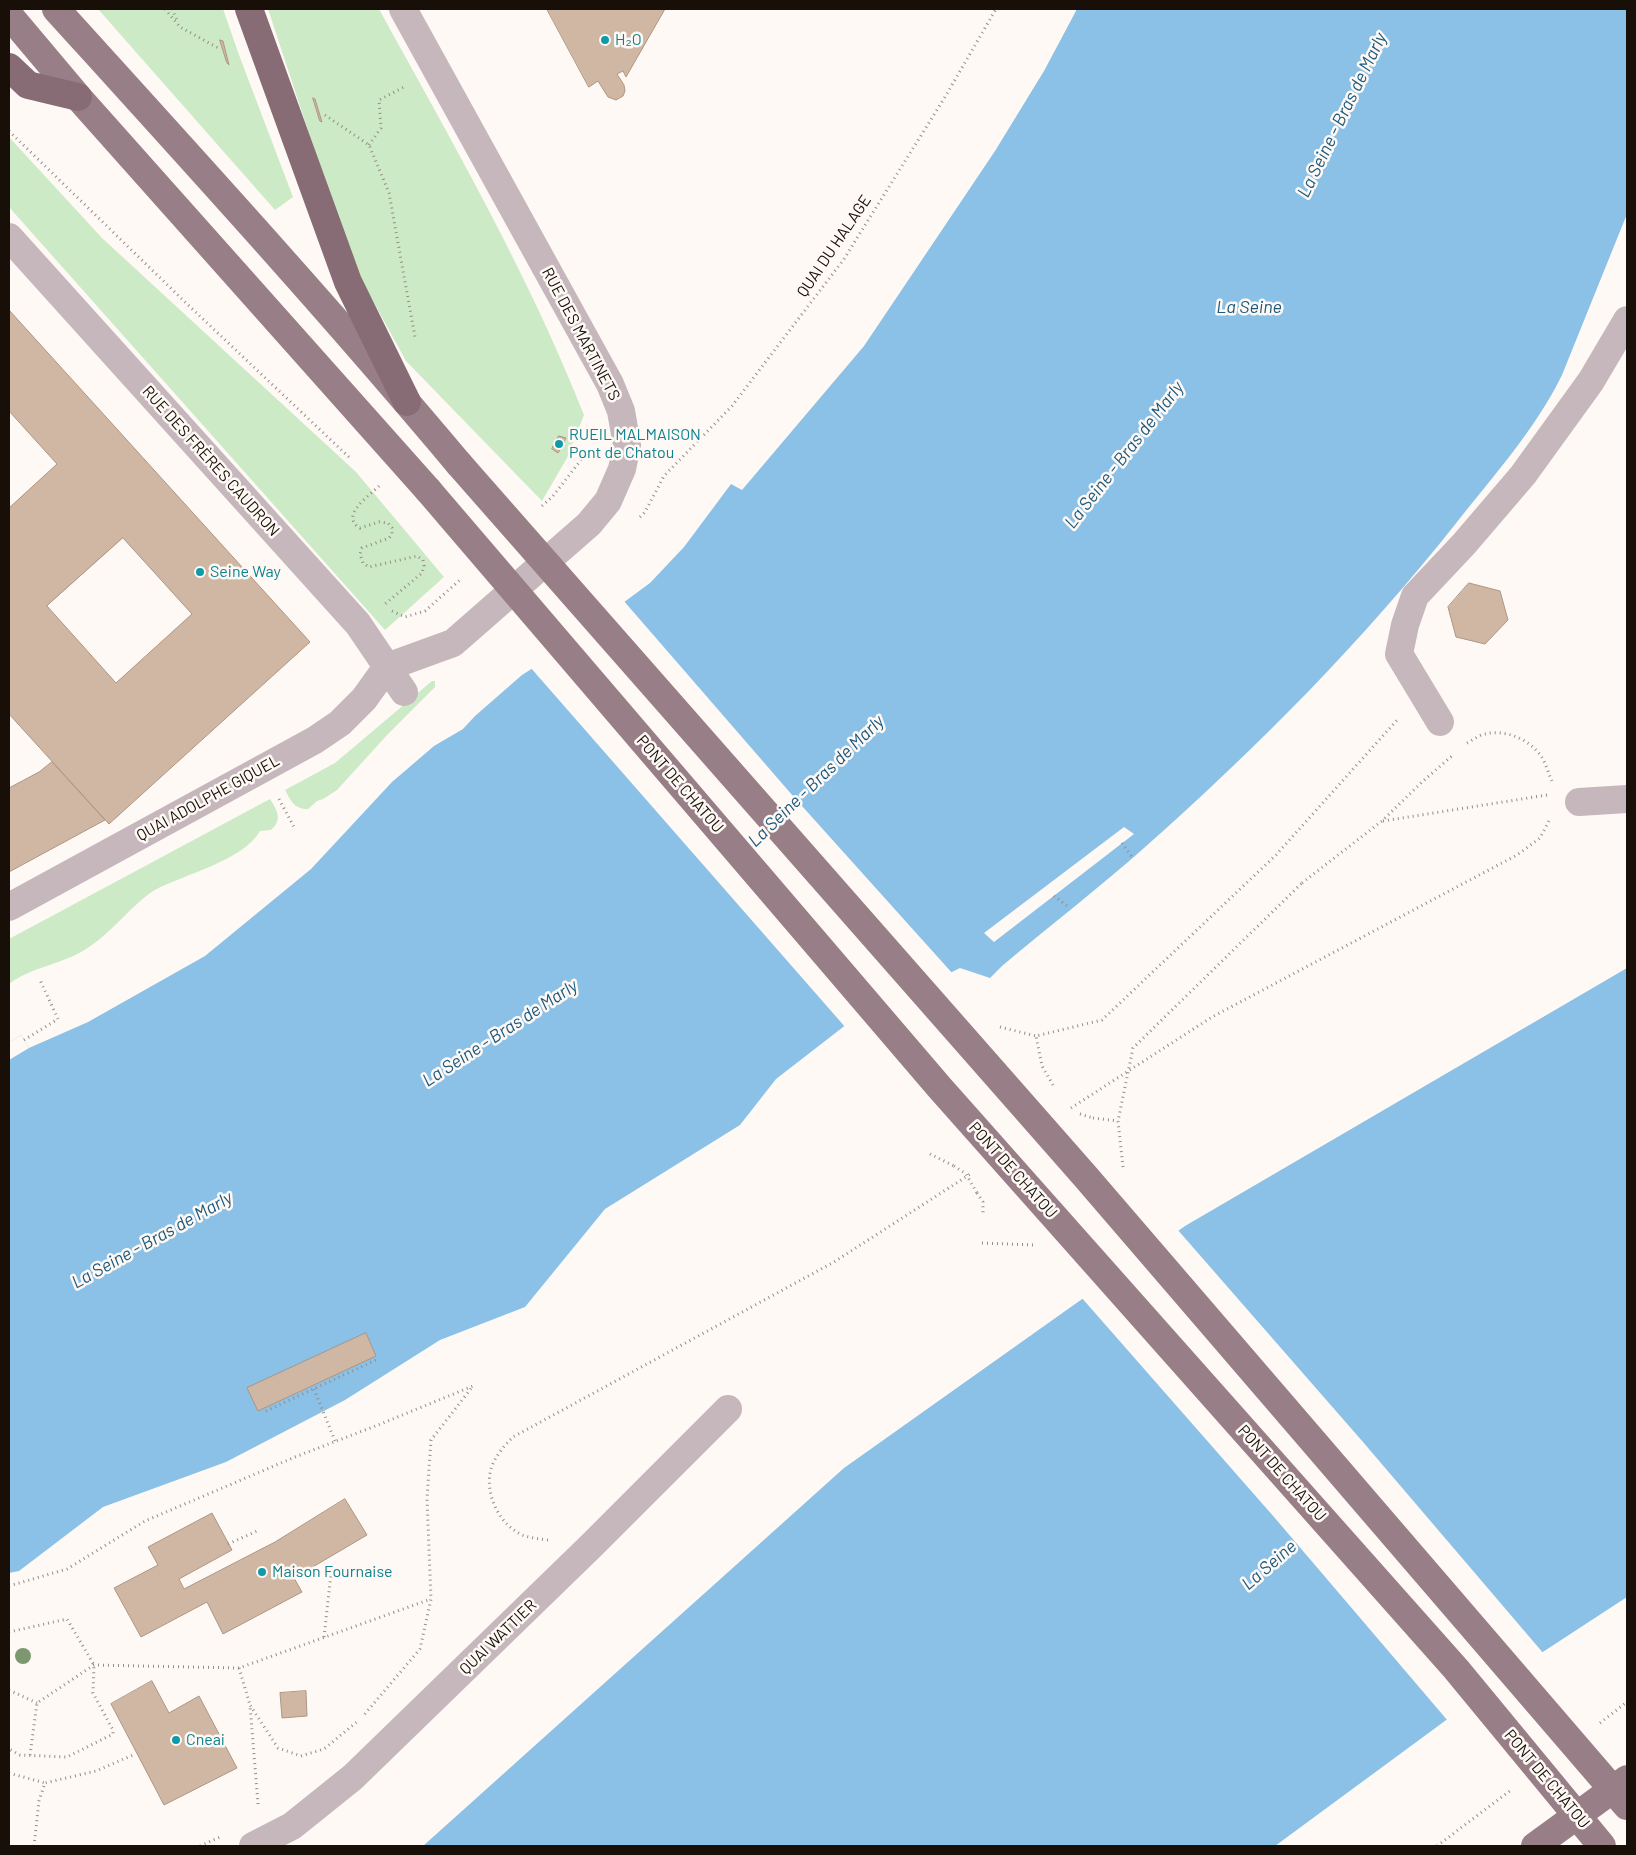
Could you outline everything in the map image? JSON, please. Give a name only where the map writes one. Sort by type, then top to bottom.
[{"type":"highway","points":[[248,9],[348,282],[407,402]]},
{"type":"highway","points":[[9,67],[28,85],[78,97]]},
{"type":"main road","points":[[56,9],[226,197],[407,402],[459,464],[1085,1176],[1627,1806]]},
{"type":"main road","name":"PONT DE CHATOU","points":[[9,15],[78,97],[428,490],[940,1088],[1456,1669],[1602,1846]]},
{"type":"main road","points":[[1535,1846],[1627,1779]]},
{"type":"street","name":"RUE DES MARTINETS","points":[[388,666],[453,643],[589,524],[608,501],[622,469],[627,445],[620,411],[610,384],[403,9]]},
{"type":"street","name":"RUE DES FRÈRES CAUDRON","points":[[9,237],[358,624],[404,692]]},
{"type":"street","points":[[1440,722],[1399,654],[1405,624],[1415,596],[1464,544],[1523,475],[1591,381],[1627,320]]},
{"type":"street","name":"QUAI ADOLPHE GIQUEL","points":[[9,907],[315,740],[340,723],[364,699],[388,666]]},
{"type":"street","points":[[1566,798],[1627,799]]},
{"type":"street","name":"QUAI WATTIER","points":[[253,1846],[292,1826],[353,1778],[592,1545],[728,1409]]},
{"type":"path","points":[[165,9],[180,28],[220,49]]},
{"type":"path","points":[[172,9],[180,28]]},
{"type":"path","name":"QUAI DU HALAGE","points":[[664,476],[732,406],[844,260],[945,97],[996,9]]},
{"type":"path","points":[[369,145],[381,128],[379,100],[436,70]]},
{"type":"path","points":[[325,115],[369,145],[389,193],[416,340]]},
{"type":"path","points":[[9,131],[358,466]]},
{"type":"path","points":[[373,479],[380,486],[354,512],[352,519],[354,525],[360,528],[379,522],[388,523],[392,528],[392,534],[389,538],[362,548],[360,554],[364,563],[369,567],[417,556],[423,560],[422,573],[384,605],[388,610],[405,617],[425,611]]},
{"type":"path","points":[[1049,1078],[1042,1066],[1036,1036],[1102,1020],[1276,855],[1422,692]]},
{"type":"path","points":[[1466,744],[1483,734],[1498,733],[1513,735],[1528,742],[1541,756],[1554,787],[1566,798]]},
{"type":"path","points":[[1068,1103],[1081,1116],[1118,1121],[1133,1048],[1302,883],[1382,821],[1422,782],[1459,750]]},
{"type":"path","points":[[277,796],[294,827]]},
{"type":"path","points":[[1382,821],[1566,798]]},
{"type":"path","points":[[1063,1114],[1212,1017],[1517,855],[1540,838],[1553,812],[1566,798]]},
{"type":"path","points":[[1122,843],[1132,858]]},
{"type":"path","points":[[1054,896],[1070,908]]},
{"type":"path","points":[[24,1040],[58,1019],[40,980]]},
{"type":"path","points":[[930,1154],[966,1174],[983,1202],[983,1213]]},
{"type":"path","points":[[557,1538],[548,1540],[524,1535],[504,1523],[494,1504],[489,1484],[491,1468],[499,1452],[513,1437],[834,1262],[973,1172]]},
{"type":"path","points":[[266,1411],[376,1360]]},
{"type":"path","points":[[9,1586],[67,1569],[145,1521],[295,1457],[473,1386],[431,1440],[427,1498],[431,1599],[420,1649],[362,1718],[324,1749],[301,1756],[278,1748],[250,1705]]},
{"type":"path","points":[[314,1389],[335,1442]]},
{"type":"path","points":[[228,1544],[257,1531]]},
{"type":"path","points":[[324,1637],[331,1574]]},
{"type":"path","points":[[30,1755],[37,1703],[94,1665],[239,1668],[431,1599]]},
{"type":"path","points":[[9,1632],[67,1619],[94,1665],[94,1693],[113,1730],[113,1734],[67,1757],[20,1754],[9,1749]]},
{"type":"path","points":[[239,1668],[250,1705],[259,1810]]},
{"type":"path","points":[[9,1690],[37,1703]]},
{"type":"path","points":[[9,1773],[45,1783],[96,1771],[133,1755]]},
{"type":"path","points":[[34,1846],[39,1801],[45,1783]]},
{"type":"path","points":[[200,1846],[225,1835]]},
{"type":"green space","points":[[98,9],[223,9],[293,197],[275,210]]},
{"type":"green space","points":[[268,9],[379,9],[514,259],[539,310],[584,415],[567,458],[542,501],[406,361],[351,261]]},
{"type":"green space","points":[[9,137],[102,238],[356,472],[444,577],[385,630],[9,207]]},
{"type":"green space","points":[[432,681],[435,681],[435,687],[388,734],[337,790],[317,801],[308,809],[299,808],[294,804],[285,790],[335,763]]},
{"type":"green space","points":[[270,799],[278,815],[277,822],[271,830],[260,831],[252,841],[227,859],[153,891],[98,941],[80,953],[28,973],[9,984],[9,939]]},
{"type":"water","name":"La Seine","points":[[1077,9],[1627,9],[1627,214],[1562,375],[1527,433],[1421,566],[1308,692],[1227,772],[1144,848],[990,978],[960,968],[847,1024],[776,1079],[740,1125],[605,1209],[525,1307],[440,1340],[345,1400],[226,1462],[103,1507],[19,1571],[9,1573],[9,1042],[21,1035],[29,1048],[88,1022],[205,956],[311,869],[392,782],[434,746],[463,729],[522,675],[650,583],[684,547],[731,484],[742,490],[864,346],[995,151],[1044,71]]},
{"type":"water","name":"La Seine","points":[[1627,968],[1627,1597],[1506,1676],[1275,1846],[423,1846],[844,1468],[1185,1226]]},
{"type":"pier","points":[[623,600],[793,796],[953,974],[846,1028],[530,667]]},
{"type":"pier","points":[[1124,827],[1134,834],[994,942],[984,933]]},
{"type":"pier","points":[[21,1035],[29,1048],[9,1060],[9,1042]]},
{"type":"pier","points":[[1177,1229],[1363,1442],[1544,1654],[1448,1721],[1274,1517],[1081,1297]]},
{"type":"building","name":"H₂O","points":[[547,9],[665,9],[626,77],[623,71],[617,74],[624,85],[625,91],[623,96],[616,100],[608,97],[598,81],[589,87]]},
{"type":"building","points":[[220,40],[223,41],[229,65],[227,63]]},
{"type":"building","points":[[313,98],[315,99],[322,122],[320,121]]},
{"type":"building","name":"Seine Way","points":[[9,310],[310,642],[109,824],[9,714],[9,508],[57,464],[9,411]],"holes":[[[123,538],[192,614],[116,683],[47,606]]]},
{"type":"building","name":"RUEIL MALMAISON Pont de Chatou","points":[[559,436],[566,438],[558,453],[552,449]]},
{"type":"building","points":[[1469,583],[1500,591],[1508,620],[1485,644],[1456,637],[1448,607]]},
{"type":"building","points":[[52,762],[105,820],[9,872],[9,788],[39,772]]},
{"type":"building","points":[[366,1333],[376,1356],[258,1411],[247,1388]]},
{"type":"building","name":"Maison Fournaise","points":[[345,1499],[367,1535],[294,1578],[302,1592],[223,1634],[207,1602],[141,1637],[114,1588],[158,1565],[148,1547],[212,1513],[232,1550],[179,1579],[184,1589],[275,1542]]},
{"type":"building","name":"Cneai","points":[[152,1681],[169,1713],[199,1696],[237,1768],[164,1805],[111,1704]]},
{"type":"building","points":[[306,1691],[307,1716],[282,1718],[280,1693]]},
{"type":"place","name":"H₂O","points":[[605,40]]},
{"type":"place","name":"RUEIL MALMAISON Pont de Chatou","points":[[559,444]]},
{"type":"place","name":"Seine Way","points":[[200,572]]},
{"type":"place","name":"Maison Fournaise","points":[[262,1572]]},
{"type":"place","name":"Cneai","points":[[176,1740]]},
{"type":"water label","name":"La Seine - Bras de Marly","points":[[1342,115]]},
{"type":"water label","name":"La Seine - Bras de Marly","points":[[1124,455]]},
{"type":"water label","name":"La Seine - Bras de Marly","points":[[816,781]]},
{"type":"water label","name":"La Seine - Bras de Marly","points":[[500,1033]]},
{"type":"water label","name":"La Seine - Bras de Marly","points":[[152,1240]]}]
